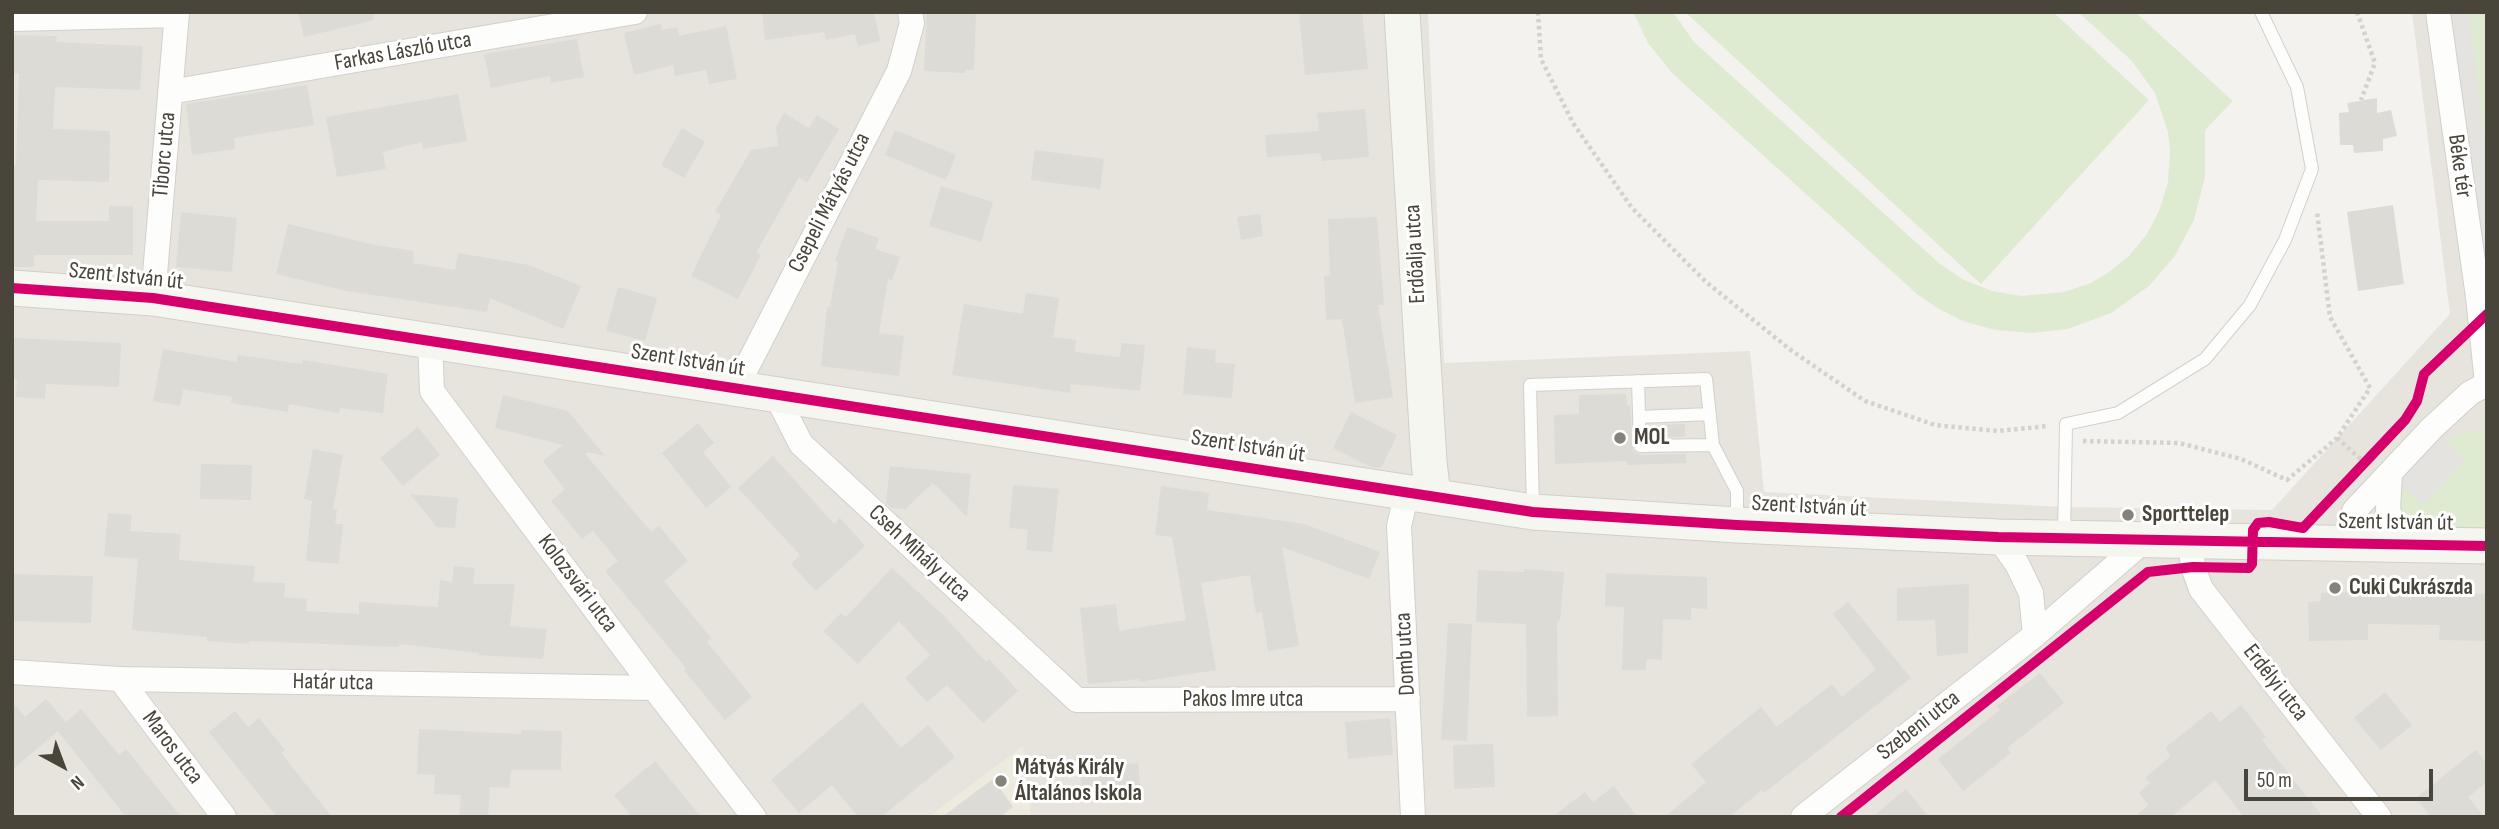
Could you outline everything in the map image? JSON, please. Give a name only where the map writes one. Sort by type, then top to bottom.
[{"type":"street","name":"Farkas László utca","points":[[170,93],[635,12]]},
{"type":"street","name":"Csepeli Mátyás utca","points":[[735,390],[899,71],[912,23],[910,12]]},
{"type":"street","name":"Erdőalja utca","points":[[1402,12],[1429,462],[1420,494]]},
{"type":"street","name":"Béke tér","points":[[2438,12],[2487,384]]},
{"type":"street","name":"Tiborc utca","points":[[153,298],[177,14]]},
{"type":"street","points":[[12,19],[177,14]]},
{"type":"street","name":"Szent István út","points":[[12,288],[153,298],[777,397],[1533,512],[1998,537],[2487,546]]},
{"type":"street","name":"Kolozsvári utca","points":[[430,340],[432,391],[754,817]]},
{"type":"street","points":[[2347,543],[2354,511],[2432,428],[2470,393],[2487,384]]},
{"type":"street","name":"Cseh Mihály utca","points":[[777,397],[801,444],[1077,700]]},
{"type":"street","points":[[2390,474],[2388,509],[2395,532],[2416,546]]},
{"type":"street","name":"Domb utca","points":[[1413,817],[1399,526],[1420,494]]},
{"type":"street","points":[[1998,537],[2017,564],[2031,593],[2035,635]]},
{"type":"street","name":"Szebeni utca","points":[[1817,812],[2035,635],[2145,540]]},
{"type":"street","name":"Erdélyi utca","points":[[2190,541],[2193,567],[2200,589],[2379,817]]},
{"type":"street","name":"Határ utca","points":[[12,672],[120,679],[654,688]]},
{"type":"street","name":"Maros utca","points":[[120,679],[224,817]]},
{"type":"street","name":"Pakos Imre utca","points":[[1077,700],[1408,699]]},
{"type":"lane","points":[[2064,537],[2066,424],[2118,413],[2205,359],[2250,305],[2285,240],[2312,169],[2297,87],[2261,12]]},
{"type":"lane","points":[[1533,512],[1530,385],[1706,379],[1713,445],[1737,491],[1737,525]]},
{"type":"lane","points":[[1639,381],[1640,446],[1713,445]]},
{"type":"lane","points":[[1639,417],[1710,414]]},
{"type":"path","points":[[1538,12],[1541,59],[1573,123],[1632,208],[1706,282],[1792,351],[1865,401],[1936,425],[1998,431],[2066,424]]},
{"type":"path","points":[[2357,12],[2375,63],[2361,100]]},
{"type":"path","points":[[2066,441],[2179,443],[2241,459],[2287,480],[2337,438],[2370,388],[2330,317],[2312,169]]},
{"type":"path","points":[[2337,438],[2369,458],[2356,472]]},
{"type":"shaded area","points":[[12,12],[1428,12],[1444,363],[1750,351],[1764,492],[2065,507],[2272,510],[2450,314],[2412,12],[2487,12],[2487,817],[12,817]]},
{"type":"shaded area","points":[[2438,12],[2469,12],[2487,158],[2487,296]]},
{"type":"shaded area","points":[[2432,428],[2465,460],[2423,505],[2390,474]]},
{"type":"shaded area","name":"Mátyás Király Általános Iskola","points":[[1023,746],[1031,817],[928,817]]},
{"type":"green space","points":[[1633,12],[1673,12],[1694,42],[1940,264],[1964,280],[1992,291],[2021,296],[2064,292],[2091,283],[2109,272],[2129,256],[2147,234],[2159,211],[2168,182],[2168,132],[2155,93],[2131,60],[2078,12],[2135,12],[2233,101],[2205,130],[2205,177],[2194,220],[2174,257],[2149,286],[2111,313],[2068,329],[2032,333],[1995,330],[1963,321],[1918,295],[1673,74],[1648,43]]},
{"type":"green space","points":[[1685,12],[2053,12],[2149,100],[1981,284]]},
{"type":"green space","points":[[2469,12],[2487,12],[2487,158]]},
{"type":"green space","points":[[2487,431],[2487,540],[2407,533],[2398,517],[2399,496],[2406,489],[2423,505],[2465,460],[2447,443],[2460,434]]},
{"type":"building","points":[[298,12],[373,12],[374,20],[304,37]]},
{"type":"building","points":[[762,12],[874,12],[880,41],[858,46],[855,34],[826,40],[824,32],[765,40]]},
{"type":"building","points":[[927,12],[976,12],[974,70],[965,70],[965,73],[924,71]]},
{"type":"building","points":[[1299,12],[1362,12],[1368,69],[1305,75]]},
{"type":"building","points":[[661,24],[662,30],[677,27],[679,36],[726,26],[737,79],[709,84],[706,70],[675,76],[673,65],[634,75],[624,33]]},
{"type":"building","points":[[12,35],[57,36],[56,42],[143,46],[140,90],[55,87],[53,129],[110,131],[109,182],[38,180],[36,221],[109,221],[109,206],[133,206],[133,255],[34,255],[34,267],[12,267],[12,165],[16,165],[19,73],[12,73]]},
{"type":"building","points":[[577,39],[584,77],[551,83],[550,76],[491,88],[484,54]]},
{"type":"building","points":[[307,85],[314,125],[234,138],[235,149],[192,155],[186,104]]},
{"type":"building","points":[[458,94],[467,141],[423,149],[422,142],[383,152],[386,169],[337,177],[326,117]]},
{"type":"building","points":[[2377,98],[2377,113],[2391,110],[2397,136],[2383,139],[2383,151],[2354,153],[2353,145],[2340,145],[2339,113],[2349,112],[2347,103]]},
{"type":"building","points":[[1365,109],[1369,157],[1322,161],[1321,153],[1267,157],[1265,135],[1319,131],[1317,113]]},
{"type":"building","points":[[784,113],[809,128],[817,115],[839,129],[807,183],[799,177],[756,253],[761,255],[738,299],[691,276],[721,215],[715,212],[751,150],[778,146],[776,127]]},
{"type":"building","points":[[682,128],[705,142],[684,178],[661,165]]},
{"type":"building","points":[[895,130],[956,155],[946,180],[885,155]]},
{"type":"building","points":[[1035,150],[1104,159],[1100,189],[1031,180]]},
{"type":"building","points":[[941,186],[993,202],[981,242],[929,226]]},
{"type":"building","points":[[2393,205],[2404,284],[2358,291],[2347,212]]},
{"type":"building","points":[[181,212],[237,218],[232,272],[176,267]]},
{"type":"building","points":[[1260,214],[1263,236],[1241,240],[1237,217]]},
{"type":"building","points":[[1377,217],[1384,305],[1378,305],[1393,397],[1355,403],[1342,319],[1326,320],[1324,276],[1330,275],[1328,219]]},
{"type":"building","points":[[288,224],[375,245],[414,251],[413,263],[455,270],[458,253],[529,265],[581,286],[563,329],[490,298],[487,312],[347,291],[276,274]]},
{"type":"building","points":[[847,227],[879,238],[875,249],[900,257],[892,280],[888,279],[879,333],[904,336],[899,376],[821,366],[827,307],[830,307],[838,262],[835,261]]},
{"type":"building","points":[[618,287],[657,298],[645,341],[606,331]]},
{"type":"building","points":[[1026,293],[1059,298],[1053,337],[1076,340],[1075,352],[1120,357],[1122,343],[1145,345],[1140,391],[1071,384],[1070,393],[952,375],[964,304],[1023,314]]},
{"type":"building","points":[[12,338],[121,343],[119,387],[46,384],[45,399],[16,397],[17,379],[12,379]]},
{"type":"building","points":[[1187,347],[1216,350],[1215,362],[1235,364],[1232,398],[1183,394]]},
{"type":"building","points":[[163,349],[237,362],[238,355],[302,364],[303,360],[388,374],[383,413],[340,408],[339,413],[289,404],[288,412],[231,403],[232,397],[183,389],[180,406],[153,401]]},
{"type":"building","name":"MOL","points":[[1626,394],[1627,405],[1630,405],[1633,451],[1640,455],[1686,454],[1686,463],[1627,465],[1627,461],[1555,464],[1554,415],[1579,414],[1579,395]]},
{"type":"building","points":[[503,395],[568,411],[605,456],[588,452],[585,454],[652,532],[659,526],[688,561],[664,581],[711,638],[707,642],[752,697],[725,720],[684,670],[686,668],[605,571],[618,561],[593,531],[582,539],[551,501],[565,489],[543,461],[563,445],[495,428]]},
{"type":"building","points":[[1351,412],[1397,435],[1381,468],[1371,467],[1333,448]]},
{"type":"building","points":[[698,423],[714,443],[703,452],[731,487],[706,508],[662,453]]},
{"type":"building","points":[[1685,424],[1685,437],[1648,437],[1648,425]]},
{"type":"building","points":[[418,427],[440,455],[403,486],[380,458]]},
{"type":"building","points":[[313,449],[343,455],[333,509],[337,510],[335,524],[343,524],[339,564],[306,561],[312,501],[304,499]]},
{"type":"building","points":[[773,456],[834,524],[840,518],[865,546],[816,591],[791,564],[800,555],[738,488]]},
{"type":"building","points":[[201,464],[252,465],[251,500],[200,499]]},
{"type":"building","points":[[890,466],[971,474],[967,517],[933,483],[905,509],[891,508],[886,503]]},
{"type":"building","points":[[1013,485],[1059,489],[1052,552],[1026,550],[1028,530],[1009,528]]},
{"type":"building","points":[[1161,486],[1209,493],[1207,510],[1304,524],[1380,552],[1369,579],[1282,547],[1299,646],[1268,651],[1262,612],[1256,613],[1250,575],[1201,583],[1216,670],[1140,682],[1139,679],[1088,684],[1080,608],[1116,604],[1119,631],[1186,620],[1172,537],[1155,535]]},
{"type":"building","points":[[410,494],[458,498],[455,528],[437,527]]},
{"type":"building","points":[[108,513],[132,515],[130,531],[181,534],[179,560],[255,566],[253,582],[285,583],[284,597],[307,599],[306,611],[359,614],[359,602],[438,607],[440,580],[452,582],[454,566],[475,568],[473,584],[515,584],[510,626],[547,629],[543,659],[479,655],[399,644],[399,647],[249,641],[249,644],[132,630],[138,559],[104,556]]},
{"type":"building","points":[[892,568],[943,615],[986,662],[989,659],[1018,691],[983,723],[947,685],[927,702],[905,678],[930,655],[899,621],[858,664],[823,631],[841,613],[846,617]]},
{"type":"building","points":[[1524,569],[1564,572],[1560,621],[1557,620],[1558,716],[1527,717],[1526,624],[1476,622],[1478,570],[1524,572]]},
{"type":"building","points":[[1606,573],[1707,577],[1707,609],[1691,608],[1691,620],[1663,619],[1662,660],[1646,659],[1646,670],[1622,670],[1624,607],[1605,606]]},
{"type":"building","points":[[12,574],[93,576],[91,623],[12,621]]},
{"type":"building","points":[[1969,584],[1968,653],[1937,656],[1935,620],[1897,621],[1897,588]]},
{"type":"building","points":[[2389,588],[2431,588],[2431,593],[2487,594],[2487,641],[2439,640],[2440,625],[2368,624],[2368,640],[2309,641],[2308,602],[2321,601],[2321,593],[2389,591]]},
{"type":"building","points":[[1848,602],[1911,678],[1764,793],[1762,790],[1729,817],[1665,817],[1706,782],[1691,764],[1761,707],[1777,727],[1832,684],[1842,697],[1876,669],[1833,614]]},
{"type":"building","points":[[1448,623],[1472,624],[1467,741],[1441,740]]},
{"type":"building","points":[[2040,673],[2064,703],[2007,748],[2011,753],[1963,791],[1938,759],[2000,710],[1997,706]]},
{"type":"building","points":[[2385,692],[2412,725],[2381,750],[2354,718]]},
{"type":"building","points":[[46,699],[66,722],[81,709],[119,755],[126,749],[181,817],[126,817],[58,731],[12,770],[12,702],[25,717]]},
{"type":"building","points":[[862,702],[901,748],[928,725],[955,757],[881,817],[858,817],[832,785],[799,813],[771,780]]},
{"type":"building","points":[[2241,705],[2266,737],[2262,740],[2323,817],[2244,817],[2215,780],[2171,817],[2135,817],[2149,805],[2139,793],[2150,783],[2145,778],[2171,756],[2165,748],[2211,711],[2220,722]]},
{"type":"building","points":[[235,711],[248,727],[259,718],[285,750],[281,753],[332,817],[277,817],[209,732]]},
{"type":"building","points":[[1390,718],[1393,755],[1348,759],[1345,722]]},
{"type":"building","points":[[419,729],[521,734],[521,730],[562,731],[561,770],[511,770],[509,788],[490,787],[488,817],[459,817],[461,795],[434,794],[435,775],[417,774]]},
{"type":"building","points":[[1493,744],[1495,787],[1454,789],[1453,745]]},
{"type":"building","points":[[2476,750],[2487,764],[2487,782],[2468,797],[2484,817],[2431,817],[2416,798]]},
{"type":"building","points":[[655,761],[701,817],[632,817],[614,795]]},
{"type":"building","points":[[1138,763],[1141,794],[1083,799],[1080,769]]},
{"type":"building","points":[[993,779],[1013,807],[1000,817],[942,817]]},
{"type":"building","points":[[1614,786],[1637,817],[1552,817],[1585,792],[1593,802]]},
{"type":"building","points":[[1906,789],[1929,817],[1872,817]]},
{"type":"cycle path","points":[[12,288],[153,298],[1533,512],[1998,537],[2487,546]]},
{"type":"cycle path","points":[[1841,817],[2148,572],[2193,567],[2249,568],[2252,564],[2253,530],[2258,523],[2269,522],[2303,528],[2405,420],[2417,401],[2424,374],[2487,314]]},
{"type":"place","name":"MOL","points":[[1620,438]]},
{"type":"place","name":"Sporttelep","points":[[2128,515]]},
{"type":"place","name":"Cuki Cukrászda","points":[[2335,588]]},
{"type":"place","name":"Mátyás Király Általános Iskola","points":[[1001,781]]}]
